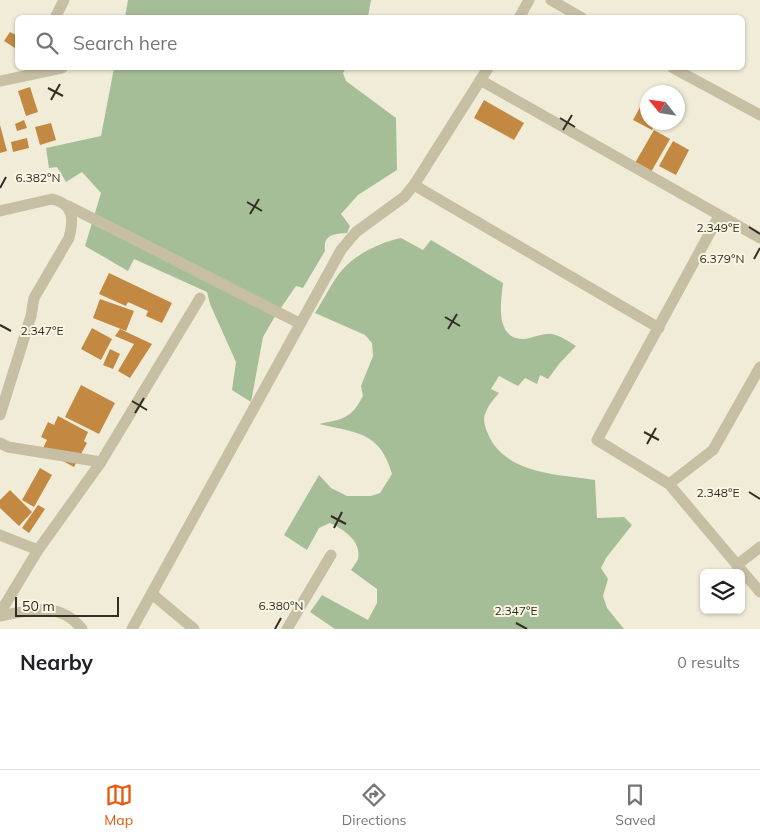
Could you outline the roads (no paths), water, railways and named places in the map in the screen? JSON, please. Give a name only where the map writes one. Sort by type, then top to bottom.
[{"type":"street","points":[[56,15],[64,0]]},
{"type":"street","points":[[521,15],[529,0]]},
{"type":"street","points":[[550,0],[577,15]]},
{"type":"street","points":[[132,629],[299,323],[341,250],[356,232],[404,197],[414,185],[487,70]]},
{"type":"street","points":[[677,70],[760,115]]},
{"type":"street","points":[[0,81],[27,71]]},
{"type":"street","points":[[480,80],[760,238]]},
{"type":"street","points":[[414,185],[659,328]]},
{"type":"street","points":[[0,211],[52,199],[60,200],[68,206],[299,323]]},
{"type":"street","points":[[0,415],[34,298],[69,238],[72,221],[68,206]]},
{"type":"street","points":[[719,216],[597,440],[669,484],[760,592]]},
{"type":"street","points":[[0,614],[38,550],[101,462],[200,298]]},
{"type":"street","points":[[669,484],[712,450],[759,370]]},
{"type":"street","points":[[0,443],[8,447],[101,462]]},
{"type":"street","points":[[0,534],[38,550]]},
{"type":"street","points":[[737,565],[760,547]]},
{"type":"street","points":[[287,629],[331,555]]},
{"type":"street","points":[[152,594],[194,629]]},
{"type":"street","points":[[0,614],[52,609],[68,615],[82,629]]}]
